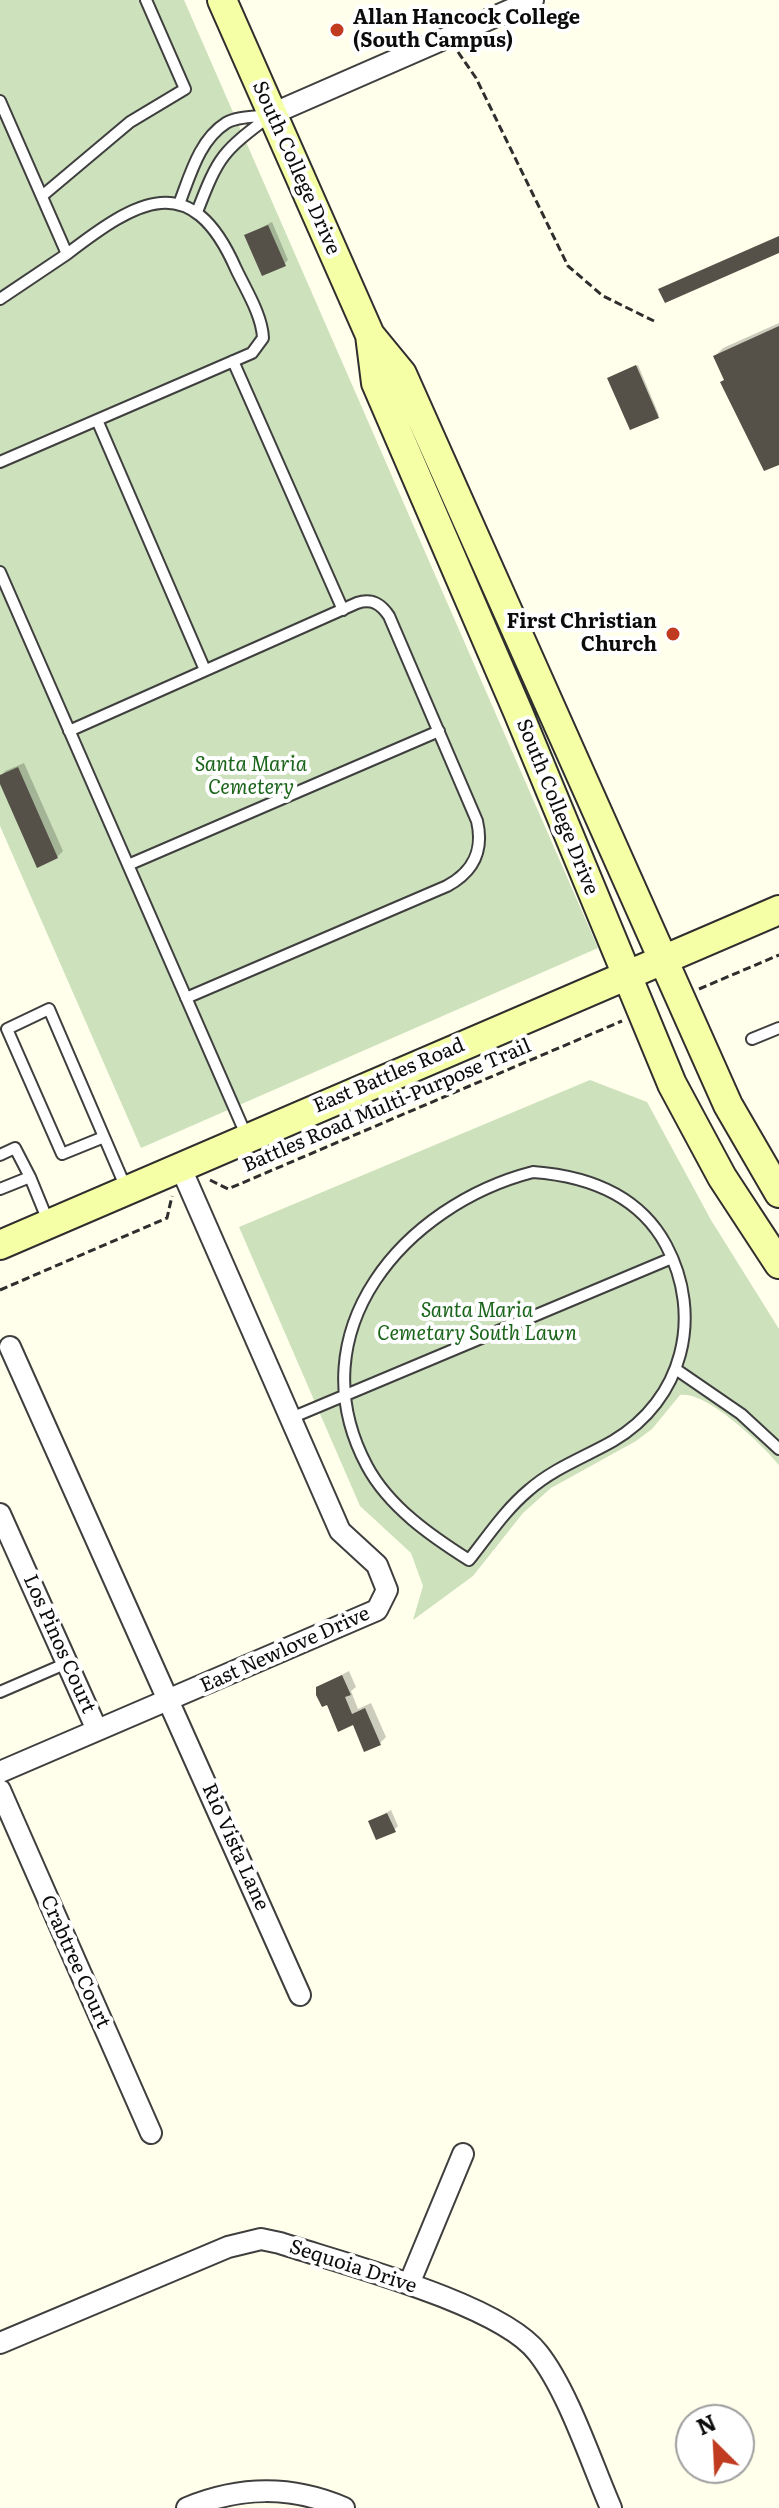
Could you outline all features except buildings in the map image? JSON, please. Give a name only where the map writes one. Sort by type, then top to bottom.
[{"type":"street","name":"South College Drive","points":[[222,0],[370,335],[402,374],[728,1105],[779,1193]]},
{"type":"street","points":[[272,114],[533,0]]},
{"type":"street","name":"South College Drive","points":[[370,335],[376,383],[642,1012],[693,1126],[779,1264]]},
{"type":"street","name":"East Battles Road","points":[[0,1245],[779,910]]},
{"type":"street","name":"East Newlove Drive","points":[[0,1772],[377,1610],[387,1590],[377,1565],[340,1531],[180,1166]]},
{"type":"street","name":"Rio Vista Lane","points":[[10,1347],[300,1995]]},
{"type":"street","name":"Los Pinos Court","points":[[2,1526],[97,1730]]},
{"type":"street","name":"Crabtree Court","points":[[0,1790],[151,2133]]},
{"type":"street","points":[[409,2284],[463,2154]]},
{"type":"street","name":"Sequoia Drive","points":[[0,2343],[228,2247],[261,2239],[409,2284],[501,2322],[537,2351],[551,2372],[611,2508]]},
{"type":"street","points":[[187,2508],[210,2499],[268,2489],[297,2492],[344,2508]]},
{"type":"lane","points":[[42,196],[130,122],[185,89],[146,0]]},
{"type":"lane","points":[[0,101],[67,254]]},
{"type":"lane","points":[[179,204],[196,159],[209,138],[228,121],[272,114]]},
{"type":"lane","points":[[197,212],[215,166],[224,152],[272,114]]},
{"type":"lane","points":[[0,299],[123,212],[156,203],[179,204],[197,212],[223,238],[263,329],[259,346],[233,361],[0,462]]},
{"type":"lane","points":[[233,361],[343,610]]},
{"type":"lane","points":[[97,420],[205,670]]},
{"type":"lane","points":[[0,572],[247,1137]]},
{"type":"lane","points":[[69,731],[364,601],[383,606],[439,731],[480,833],[475,861],[463,877],[186,998]]},
{"type":"lane","points":[[128,865],[439,731]]},
{"type":"lane","points":[[104,1137],[62,1154],[7,1029],[49,1009],[127,1190]]},
{"type":"lane","points":[[752,1039],[779,1028]]},
{"type":"lane","points":[[0,1155],[15,1148],[49,1223]]},
{"type":"lane","points":[[533,1172],[566,1175],[597,1184],[646,1217],[672,1258],[682,1285],[684,1341],[677,1370],[662,1398],[641,1421],[529,1490],[508,1510],[469,1560],[430,1535],[389,1497],[367,1467],[353,1434],[344,1396],[349,1337],[356,1312],[375,1277],[404,1243],[466,1197],[496,1182],[533,1172]]},
{"type":"lane","points":[[0,1189],[30,1177]]},
{"type":"lane","points":[[291,1418],[672,1258]]},
{"type":"lane","points":[[677,1370],[741,1414],[779,1449]]},
{"type":"lane","points":[[0,1692],[67,1663]]},
{"type":"path","points":[[448,38],[476,78],[568,266],[603,296],[654,321]]},
{"type":"path","points":[[679,997],[779,955]]},
{"type":"path","name":"Battles Road Multi-Purpose Trail","points":[[180,1166],[228,1189],[642,1012]]},
{"type":"path","points":[[0,1290],[167,1218],[180,1166]]},
{"type":"green space","name":"Santa Maria Cemetery","points":[[0,0],[184,0],[598,948],[141,1148],[0,826]]},
{"type":"green space","name":"Santa Maria Cemetary South Lawn","points":[[590,1080],[647,1102],[711,1220],[779,1329],[779,1465],[748,1433],[719,1410],[691,1396],[680,1395],[652,1429],[636,1441],[551,1488],[523,1513],[473,1576],[413,1620],[423,1586],[411,1553],[360,1506],[239,1227]]},
{"type":"place","name":"Allan Hancock College (South Campus)","points":[[337,30]]},
{"type":"place","name":"First Christian Church","points":[[673,634]]}]
